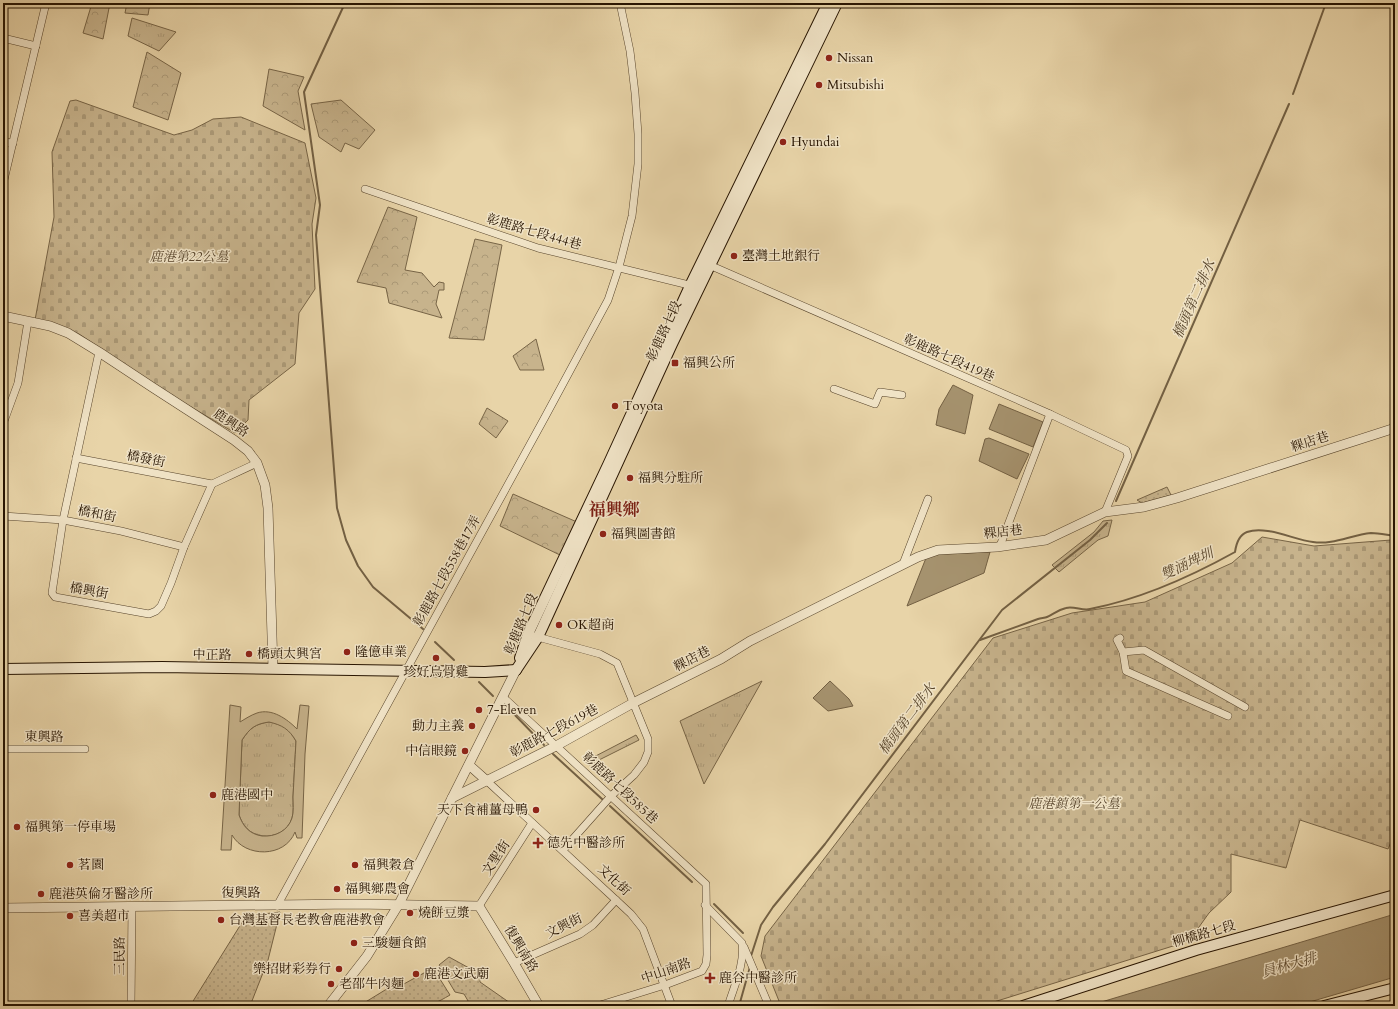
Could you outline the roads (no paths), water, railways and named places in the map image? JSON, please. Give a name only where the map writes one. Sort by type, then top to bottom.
[{"type":"main road","name":"彰鹿路七段","points":[[516,670],[528,634],[828,3]]},
{"type":"main road","name":"彰鹿路七段","points":[[705,263],[837,3]]},
{"type":"main road","name":"彰鹿路七段","points":[[516,670],[538,637],[611,480],[694,286]]},
{"type":"main road","name":"中正路","points":[[3,669],[155,667],[485,672],[516,670]]},
{"type":"main road","name":"柳橋路七段","points":[[1023,1006],[1196,950],[1395,895]]},
{"type":"main road","points":[[1324,1006],[1395,988]]},
{"type":"street","points":[[3,184],[46,3]]},
{"type":"street","name":"彰鹿路七段558巷17弄","points":[[277,906],[608,300],[619,267],[632,216],[638,164],[638,134],[635,93],[630,51],[620,3]]},
{"type":"street","points":[[3,38],[36,46]]},
{"type":"street","points":[[3,142],[13,143]]},
{"type":"street","name":"彰鹿路七段444巷","points":[[365,189],[538,248],[694,286]]},
{"type":"street","name":"彰鹿路七段419巷","points":[[705,263],[1050,414],[1126,450],[1128,456],[1105,512]]},
{"type":"street","name":"鹿興路","points":[[3,316],[50,326],[68,333],[248,450],[257,463],[265,485],[268,508],[273,668]]},
{"type":"street","points":[[3,424],[18,383],[28,321]]},
{"type":"street","name":"橋興街","points":[[99,352],[63,520],[52,594],[55,597],[149,614],[156,611],[161,606],[184,547],[212,484]]},
{"type":"street","points":[[834,389],[875,404],[880,392],[902,395]]},
{"type":"street","points":[[1000,546],[1050,414]]},
{"type":"street","name":"粿店巷","points":[[633,703],[903,564],[938,550],[1000,546],[1046,540],[1105,512],[1144,507],[1177,498],[1395,428]]},
{"type":"street","name":"橋發街","points":[[76,458],[212,484]]},
{"type":"street","points":[[212,484],[257,463]]},
{"type":"street","points":[[903,564],[928,499]]},
{"type":"street","name":"橋和街","points":[[3,516],[63,520],[121,531],[184,547]]},
{"type":"street","points":[[528,634],[600,654],[617,662],[648,739],[648,752],[644,762],[634,775],[611,796],[563,850]]},
{"type":"street","points":[[1116,640],[1123,652],[1126,671],[1228,716]]},
{"type":"street","points":[[1123,652],[1144,650],[1245,707]]},
{"type":"street","name":"彰鹿路七段","points":[[328,1006],[367,956],[399,904],[516,670]]},
{"type":"street","name":"彰鹿路七段585巷","points":[[503,697],[706,884],[705,905]]},
{"type":"street","name":"彰鹿路七段619巷","points":[[452,798],[556,746],[633,703]]},
{"type":"street","name":"東興路","points":[[3,748],[86,750]]},
{"type":"street","name":"文化街","points":[[469,765],[563,850],[643,928],[672,1006]]},
{"type":"street","name":"文聖街","points":[[479,906],[532,823]]},
{"type":"street","name":"文興街","points":[[514,963],[580,934],[593,925],[616,900]]},
{"type":"street","name":"復興路","points":[[3,908],[399,904],[479,906]]},
{"type":"street","points":[[705,905],[742,943],[769,1006]]},
{"type":"street","name":"中山南路","points":[[596,1006],[665,985],[702,971],[706,964],[707,955],[705,905]]},
{"type":"street","name":"三民路","points":[[132,906],[132,1006]]},
{"type":"street","name":"復興南路","points":[[479,906],[539,1006]]},
{"type":"street","points":[[728,1006],[743,956],[742,943]]},
{"type":"water","points":[[953,385],[973,395],[965,434],[936,425],[939,409]]},
{"type":"water","points":[[999,404],[1043,422],[1033,447],[989,429]]},
{"type":"water","points":[[989,438],[1029,454],[1017,479],[979,461],[985,439]]},
{"type":"water","points":[[990,552],[984,573],[907,606],[926,558],[940,554]]},
{"type":"water","points":[[830,681],[849,699],[853,706],[828,711],[813,698]]},
{"type":"water","name":"員林大排","points":[[1395,914],[1395,977],[1296,1006],[1088,1006]]},
{"type":"waterway","points":[[345,3],[304,92],[320,205],[316,235],[337,508],[346,540],[358,566],[373,587],[423,629]]},
{"type":"waterway","name":"橋頭第二排水","points":[[1293,94],[1326,3]]},
{"type":"waterway","name":"橋頭第二排水","points":[[1116,501],[1289,104]]},
{"type":"waterway","name":"橋頭第二排水","points":[[751,956],[761,925],[773,907],[825,844],[1002,610],[1090,540],[1107,523]]},
{"type":"waterway","name":"雙涵埤圳","points":[[980,640],[1046,617],[1063,609],[1090,609],[1109,605],[1165,586],[1201,570],[1235,552],[1237,543],[1244,533],[1247,532],[1263,530],[1305,541],[1320,543],[1371,533],[1395,536]]},
{"type":"waterway","points":[[435,642],[454,660]]},
{"type":"waterway","points":[[479,682],[493,696]]},
{"type":"waterway","points":[[512,712],[544,745]]},
{"type":"waterway","points":[[553,754],[602,799]]},
{"type":"waterway","points":[[610,806],[692,882]]},
{"type":"waterway","points":[[714,904],[743,933]]},
{"type":"waterway","points":[[739,1006],[750,967]]},
{"type":"place","name":"Nissan","points":[[829,58]]},
{"type":"place","name":"Mitsubishi","points":[[819,85]]},
{"type":"place","name":"Hyundai","points":[[783,142]]},
{"type":"place","name":"臺灣土地銀行","points":[[734,256]]},
{"type":"place","name":"福興公所","points":[[675,363]]},
{"type":"place","name":"Toyota","points":[[615,406]]},
{"type":"place","name":"福興分駐所","points":[[630,478]]},
{"type":"place","name":"福興圖書館","points":[[603,534]]},
{"type":"place","name":"OK超商","points":[[559,625]]},
{"type":"place","name":"隆億車業","points":[[347,652]]},
{"type":"place","name":"橋頭太興宮","points":[[249,654]]},
{"type":"place","name":"珍好烏骨雞","points":[[436,658]]},
{"type":"place","name":"7-Eleven","points":[[479,710]]},
{"type":"place","name":"動力主義","points":[[472,726]]},
{"type":"place","name":"中信眼鏡","points":[[465,751]]},
{"type":"place","name":"鹿港國中","points":[[213,795]]},
{"type":"place","name":"天下食補薑母鴨","points":[[536,810]]},
{"type":"place","name":"福興第一停車場","points":[[17,827]]},
{"type":"place","name":"德先中醫診所","points":[[538,843]]},
{"type":"place","name":"茗園","points":[[70,865]]},
{"type":"place","name":"福興穀倉","points":[[355,865]]},
{"type":"place","name":"福興鄉農會","points":[[337,889]]},
{"type":"place","name":"鹿港英倫牙醫診所","points":[[41,894]]},
{"type":"place","name":"燒餅豆漿","points":[[410,913]]},
{"type":"place","name":"喜美超市","points":[[70,916]]},
{"type":"place","name":"台灣基督長老教會鹿港教會","points":[[221,920]]},
{"type":"place","name":"三駿麵食館","points":[[354,943]]},
{"type":"place","name":"樂招財彩券行","points":[[339,969]]},
{"type":"place","name":"鹿港文武廟","points":[[416,974]]},
{"type":"place","name":"鹿谷中醫診所","points":[[710,978]]},
{"type":"place","name":"老邵牛肉麵","points":[[331,984]]},
{"type":"district","name":"福興鄉","points":[[614,509]]},
{"type":"park label","name":"鹿港第22公墓","points":[[189,257]]},
{"type":"park label","name":"鹿港鎮第一公墓","points":[[1074,804]]}]
